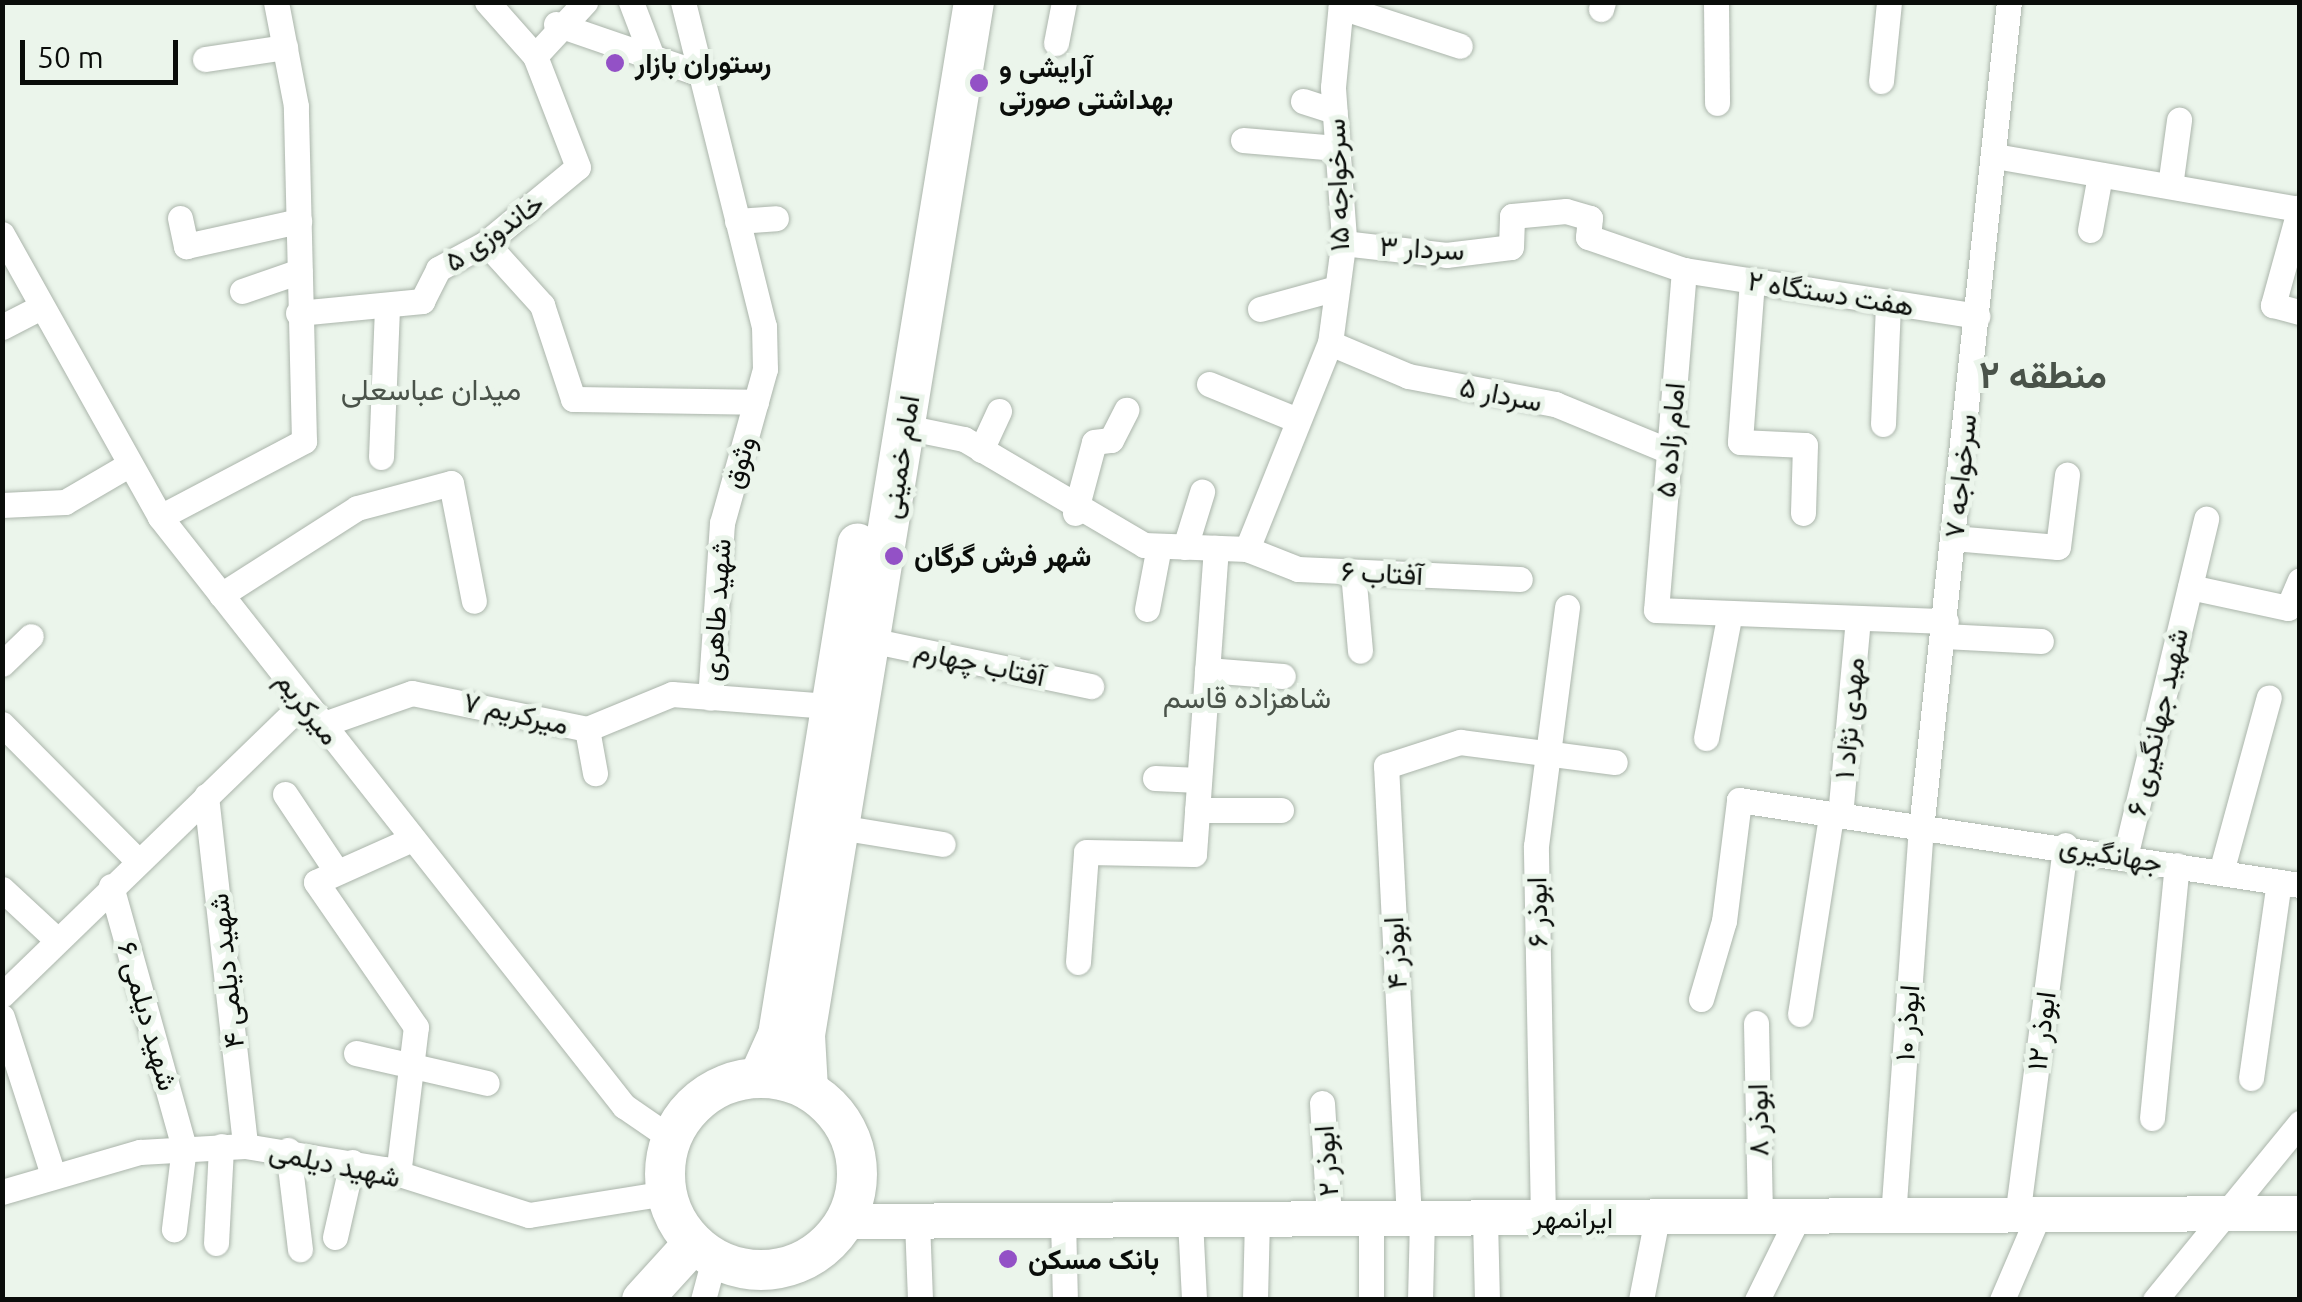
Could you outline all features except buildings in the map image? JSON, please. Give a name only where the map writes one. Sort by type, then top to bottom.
[{"type":"main road","name":"امام خمینی","points":[[759,1077],[778,1035],[829,706],[953,2]]},
{"type":"main road","name":"امام خمینی","points":[[808,1089],[805,1034],[974,2]]},
{"type":"main road","points":[[759,1077],[808,1089],[854,1147],[846,1221],[787,1268],[704,1252],[666,1193],[672,1138],[711,1091],[759,1077]]},
{"type":"main road","name":"ایرانمهر","points":[[846,1221],[2300,1213]]},
{"type":"main road","points":[[642,1300],[704,1252]]},
{"type":"street","points":[[160,516],[304,441],[298,221],[285,47],[276,2]]},
{"type":"street","points":[[487,2],[535,56],[556,24],[585,2]]},
{"type":"street","points":[[631,2],[652,57]]},
{"type":"street","name":"وثوق","points":[[683,2],[757,298],[765,370],[722,523]]},
{"type":"street","points":[[1056,42],[1064,2]]},
{"type":"street","points":[[1716,2],[1717,102]]},
{"type":"street","points":[[1881,81],[1889,2]]},
{"type":"street","name":"سرخواجه ۷","points":[[1921,830],[2009,2]]},
{"type":"street","points":[[1341,5],[1460,46]]},
{"type":"street","name":"سرخواجه ۱۵","points":[[1247,549],[1330,344],[1343,244],[1334,112],[1341,5]]},
{"type":"street","points":[[556,24],[701,74]]},
{"type":"street","points":[[205,59],[285,47]]},
{"type":"street","name":"خاندوزی ۵","points":[[298,314],[422,300],[438,269],[486,243],[578,168],[535,56]]},
{"type":"street","points":[[1303,101],[1334,112]]},
{"type":"street","points":[[2170,186],[2180,120]]},
{"type":"street","points":[[1243,140],[1337,148]]},
{"type":"street","points":[[1995,156],[2299,208],[2273,305],[2300,312]]},
{"type":"street","points":[[2090,230],[2100,174]]},
{"type":"street","name":"۳ سردار","points":[[1343,244],[1446,255],[1510,247],[1512,216],[1566,211],[1590,218],[1588,237],[1684,270]]},
{"type":"street","points":[[180,218],[186,246],[298,221]]},
{"type":"street","points":[[737,221],[776,218]]},
{"type":"street","name":"میرکریم","points":[[2,234],[126,468],[160,516],[624,1106],[672,1138]]},
{"type":"street","points":[[486,243],[542,305],[573,398],[756,402]]},
{"type":"street","name":"هفت دستگاه ۲","points":[[1684,270],[1977,316]]},
{"type":"street","name":"۵ امام زاده","points":[[1684,270],[1656,610],[1728,618]]},
{"type":"street","points":[[242,291],[300,271]]},
{"type":"street","points":[[1752,281],[1740,442],[1805,444],[1803,514]]},
{"type":"street","points":[[1260,310],[1337,288]]},
{"type":"street","points":[[1882,424],[1888,302]]},
{"type":"street","points":[[381,456],[387,304]]},
{"type":"street","points":[[2,327],[40,307]]},
{"type":"street","name":"۵ سردار","points":[[1330,344],[1408,376],[1555,404],[1669,451]]},
{"type":"street","points":[[1209,384],[1296,420]]},
{"type":"street","points":[[1075,512],[1094,442],[1111,440],[1126,410]]},
{"type":"street","points":[[981,450],[1000,411]]},
{"type":"street","points":[[905,427],[981,450],[1075,512],[1172,546],[1247,549]]},
{"type":"street","points":[[2,505],[64,502],[126,468]]},
{"type":"street","points":[[1952,538],[2058,547],[2068,475]]},
{"type":"street","points":[[220,594],[357,508],[451,482],[474,602]]},
{"type":"street","points":[[1147,609],[1172,546],[1202,492]]},
{"type":"street","name":"۶ شهید جهانگیری","points":[[2125,857],[2206,520]]},
{"type":"street","name":"شهید طاهری","points":[[710,698],[722,523]]},
{"type":"street","points":[[1078,962],[1086,852],[1194,854],[1216,548]]},
{"type":"street","name":"آفتاب ۶","points":[[1247,549],[1298,569],[1520,579]]},
{"type":"street","points":[[1353,572],[1360,651]]},
{"type":"street","points":[[2190,587],[2288,608],[2299,584]]},
{"type":"street","name":"ابوذر ۶","points":[[1543,1218],[1536,846],[1567,607]]},
{"type":"street","points":[[1706,738],[1728,618],[1858,620],[2042,641]]},
{"type":"street","name":"۱ مهدی نژاد","points":[[1800,1014],[1835,815],[1858,620]]},
{"type":"street","points":[[2,664],[31,636]]},
{"type":"street","name":"آفتاب چهارم","points":[[870,640],[1091,686]]},
{"type":"street","points":[[1207,670],[1283,676]]},
{"type":"street","name":"۷ میرکریم","points":[[321,725],[412,693],[586,729],[672,694],[829,706]]},
{"type":"street","points":[[2221,872],[2268,698]]},
{"type":"street","points":[[2,995],[304,703]]},
{"type":"street","points":[[2,724],[138,860]]},
{"type":"street","points":[[586,729],[595,773]]},
{"type":"street","name":"ابوذر ۴","points":[[1416,1219],[1386,766],[1460,742],[1548,756]]},
{"type":"street","points":[[1548,756],[1615,762]]},
{"type":"street","points":[[1154,778],[1199,780]]},
{"type":"street","points":[[285,794],[326,877],[416,1027],[398,1175]]},
{"type":"street","name":"۴ شهید دیلمی","points":[[206,796],[233,1146],[216,1243]]},
{"type":"street","name":"جهانگیری","points":[[1701,999],[1724,921],[1739,800],[1921,830],[2065,845],[2289,883]]},
{"type":"street","points":[[1197,810],[1281,810]]},
{"type":"street","points":[[839,827],[944,844]]},
{"type":"street","name":"ابوذر ۱۰","points":[[1893,1217],[1921,830]]},
{"type":"street","points":[[326,877],[412,839]]},
{"type":"street","name":"ابوذر ۱۲","points":[[2002,1300],[2027,1216],[2065,845]]},
{"type":"street","points":[[2152,1118],[2177,866]]},
{"type":"street","points":[[2251,1078],[2289,883]]},
{"type":"street","name":"۶ شهید دیلمی","points":[[111,886],[184,1147]]},
{"type":"street","points":[[2,889],[57,940]]},
{"type":"street","points":[[2,1018],[53,1175]]},
{"type":"street","name":"۸ ابوذر","points":[[1756,1023],[1760,1218]]},
{"type":"street","points":[[356,1054],[486,1082]]},
{"type":"street","name":"۲ ابوذر","points":[[1322,1104],[1329,1219]]},
{"type":"street","points":[[2155,1300],[2300,1123]]},
{"type":"street","name":"شهید دیلمی","points":[[2,1192],[53,1175],[184,1147],[233,1146],[288,1150],[352,1162],[529,1215],[666,1193]]},
{"type":"street","points":[[174,1228],[184,1147]]},
{"type":"street","points":[[288,1150],[300,1250]]},
{"type":"street","points":[[336,1237],[352,1162]]},
{"type":"street","points":[[1485,1218],[1487,1300]]},
{"type":"street","points":[[1641,1300],[1658,1218]]},
{"type":"street","points":[[1757,1300],[1798,1218]]},
{"type":"street","points":[[1371,1219],[1371,1300]]},
{"type":"street","points":[[1416,1219],[1420,1300]]},
{"type":"street","points":[[1063,1220],[1065,1300]]},
{"type":"street","points":[[1190,1220],[1194,1300]]},
{"type":"street","points":[[1255,1300],[1257,1220]]},
{"type":"street","points":[[917,1221],[920,1300]]},
{"type":"street","points":[[703,1300],[704,1252]]},
{"type":"place","name":"رستوران بازار","points":[[615,63]]},
{"type":"place","name":"آرایشی و بهداشتی صورتی","points":[[979,83]]},
{"type":"place","name":"شهر فرش گرگان","points":[[894,556]]},
{"type":"place","name":"بانک مسکن","points":[[1008,1259]]},
{"type":"district","name":"منطقه ۲","points":[[2043,375]]},
{"type":"district","name":"میدان عباسعلی","points":[[431,389]]},
{"type":"district","name":"شاهزاده قاسم","points":[[1247,697]]}]
